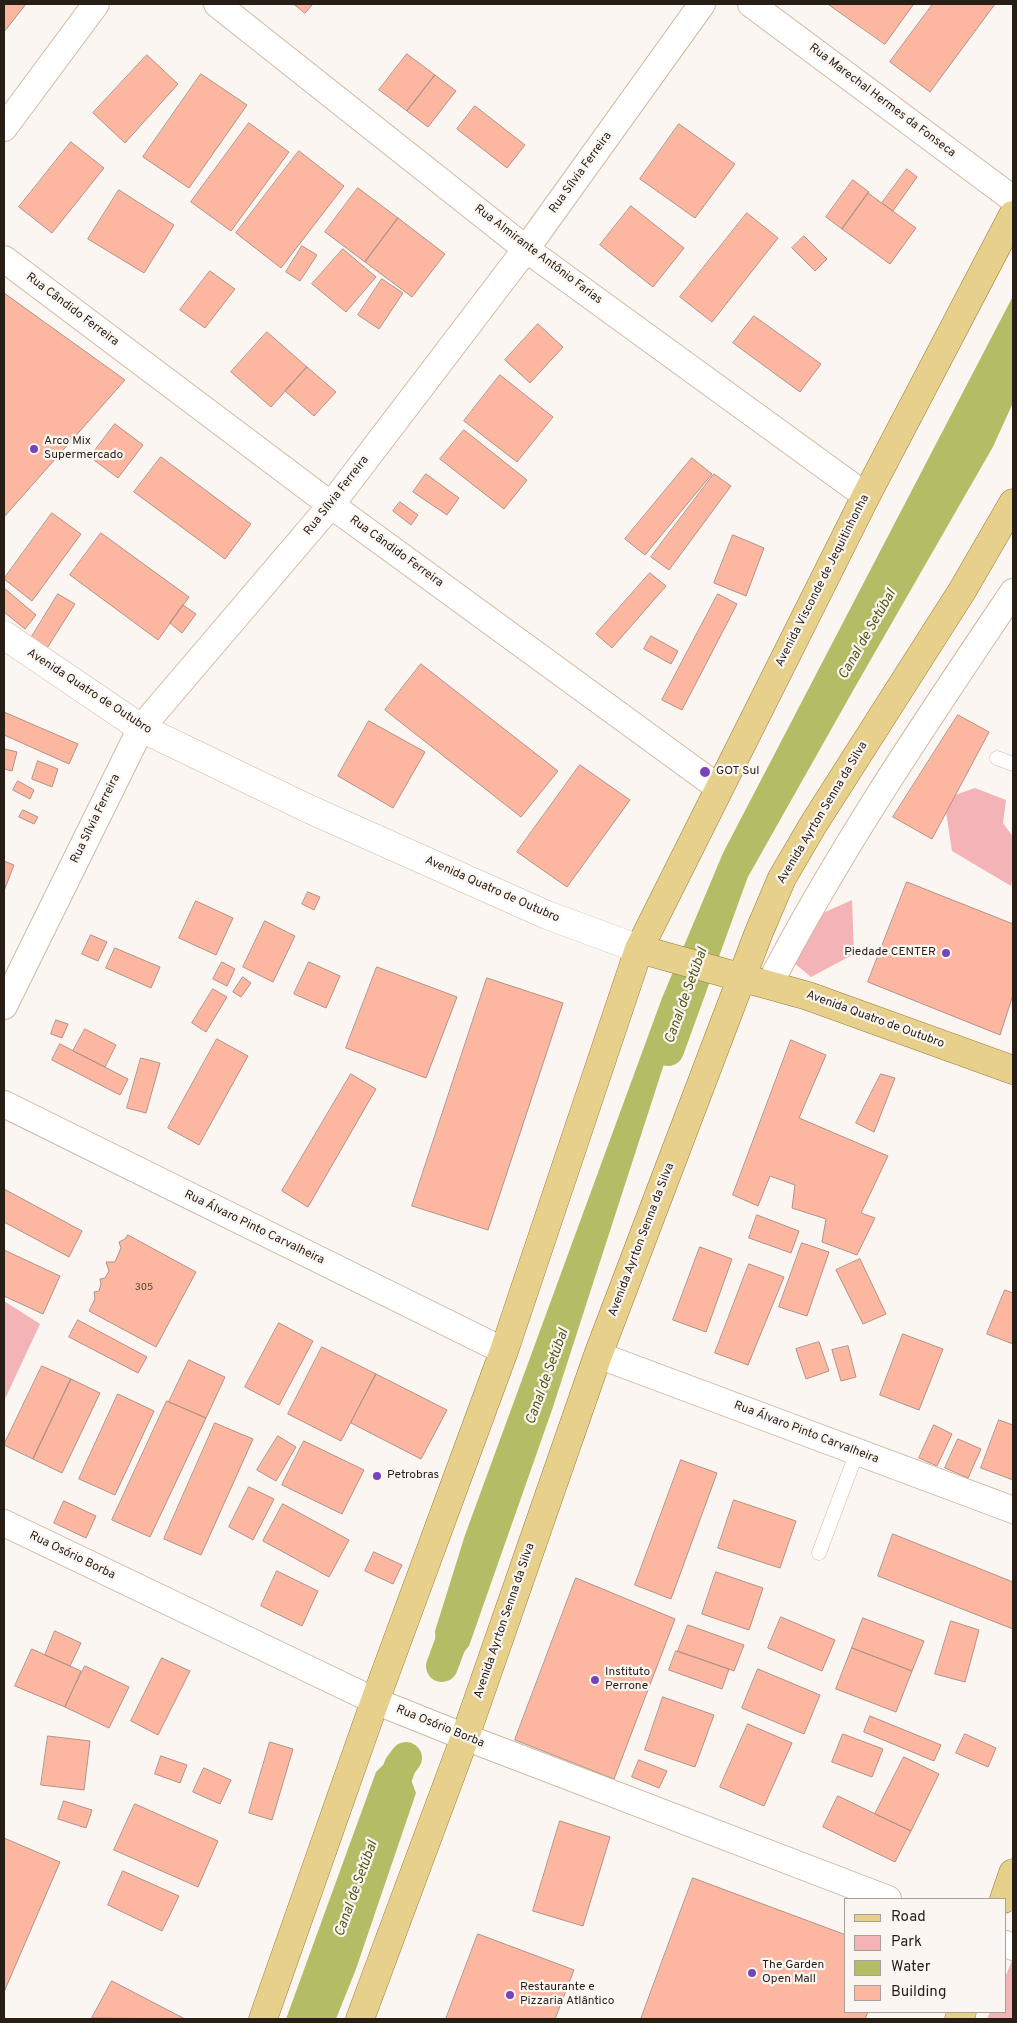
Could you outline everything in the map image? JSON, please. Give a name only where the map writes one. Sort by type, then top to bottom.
[{"type":"main road","name":"Avenida Visconde de Jequitinhonha","points":[[640,949],[866,496],[1013,215]]},
{"type":"main road","name":"Avenida Ayrton Senna da Silva","points":[[360,2019],[464,1737],[598,1355],[742,977],[782,878],[813,825],[962,591],[1013,503]]},
{"type":"main road","name":"Avenida Quatro de Outubro","points":[[4,635],[142,728],[309,809],[530,908],[640,949],[808,996],[1013,1070]]},
{"type":"main road","points":[[263,2019],[375,1701],[504,1351],[640,949]]},
{"type":"main road","points":[[1004,1898],[1013,1873]]},
{"type":"street","points":[[4,128],[96,4]]},
{"type":"street","name":"Rua Almirante Antônio Farias","points":[[218,4],[526,249],[866,496]]},
{"type":"street","name":"Rua Sílvia Ferreira","points":[[4,1006],[142,728],[331,505],[526,249],[702,4]]},
{"type":"street","name":"Rua Marechal Hermes da Fonseca","points":[[751,4],[1013,199]]},
{"type":"street","name":"Rua Cândido Ferreira","points":[[4,258],[331,505],[719,788]]},
{"type":"street","points":[[769,985],[792,939],[907,750],[1013,592]]},
{"type":"street","name":"Rua Álvaro Pinto Carvalheira","points":[[4,1104],[504,1351]]},
{"type":"street","name":"Rua Álvaro Pinto Carvalheira","points":[[598,1355],[1013,1510]]},
{"type":"street","name":"Rua Osório Borba","points":[[4,1523],[375,1701],[464,1737],[885,1898]]},
{"type":"lane","points":[[998,758],[1013,764]]},
{"type":"lane","points":[[820,1554],[857,1452]]},
{"type":"green space","points":[[975,788],[1006,800],[1003,823],[1013,837],[1013,875],[1011,886],[952,851],[946,812],[955,795]]},
{"type":"green space","points":[[852,900],[854,954],[811,977],[793,962],[814,917]]},
{"type":"green space","points":[[4,1301],[40,1324],[4,1401]]},
{"type":"green space","points":[[1013,1958],[1013,2019],[987,2019],[990,2013],[1007,2013],[1007,1973]]},
{"type":"water","points":[[1013,296],[1013,364],[979,439],[733,871],[676,1027],[553,1407],[469,1646],[459,1658],[446,1657],[436,1651],[435,1631],[465,1535],[662,998],[723,853]]},
{"type":"water","points":[[384,1764],[406,1771],[416,1793],[356,1969],[336,2019],[286,2019],[376,1772]]},
{"type":"building","points":[[4,4],[26,4],[4,32]]},
{"type":"building","points":[[294,4],[313,4],[305,13]]},
{"type":"building","points":[[828,4],[911,4],[913,5],[885,44]]},
{"type":"building","points":[[933,4],[995,4],[930,92],[890,62]]},
{"type":"building","points":[[407,54],[435,75],[407,111],[379,90]]},
{"type":"building","points":[[147,55],[178,84],[125,143],[93,113]]},
{"type":"building","points":[[201,74],[247,105],[189,188],[143,157]]},
{"type":"building","points":[[435,75],[456,91],[428,127],[407,111]]},
{"type":"building","points":[[475,106],[525,145],[507,168],[457,129]]},
{"type":"building","points":[[249,123],[289,152],[231,231],[191,202]]},
{"type":"building","points":[[679,124],[735,164],[695,218],[640,179]]},
{"type":"building","points":[[71,142],[104,168],[52,233],[19,207]]},
{"type":"building","points":[[299,151],[344,186],[281,268],[236,233]]},
{"type":"building","points":[[907,169],[917,177],[893,211],[882,203]]},
{"type":"building","points":[[853,180],[869,192],[842,229],[826,217]]},
{"type":"building","points":[[358,188],[398,218],[365,262],[325,232]]},
{"type":"building","points":[[119,190],[174,225],[144,273],[88,239]]},
{"type":"building","points":[[868,193],[916,228],[890,264],[842,229]]},
{"type":"building","points":[[631,206],[684,248],[653,287],[600,245]]},
{"type":"building","points":[[747,213],[778,238],[712,322],[680,297]]},
{"type":"building","points":[[398,218],[445,254],[412,297],[365,262]]},
{"type":"building","points":[[804,236],[827,259],[815,271],[792,248]]},
{"type":"building","points":[[302,246],[317,255],[300,281],[286,272]]},
{"type":"building","points":[[343,249],[376,277],[346,312],[312,284]]},
{"type":"building","points":[[210,271],[235,289],[205,328],[180,310]]},
{"type":"building","points":[[382,279],[403,293],[379,329],[358,315]]},
{"type":"building","name":"Arco Mix Supermercado","points":[[4,293],[125,380],[4,517]]},
{"type":"building","points":[[754,316],[821,364],[800,392],[733,343]]},
{"type":"building","points":[[538,324],[563,347],[530,383],[505,360]]},
{"type":"building","points":[[267,332],[307,367],[271,407],[231,372]]},
{"type":"building","points":[[307,367],[336,392],[314,416],[285,391]]},
{"type":"building","points":[[500,375],[553,417],[517,462],[464,421]]},
{"type":"building","points":[[115,424],[143,445],[118,478],[90,457]]},
{"type":"building","points":[[464,430],[527,480],[504,509],[440,459]]},
{"type":"building","points":[[161,457],[251,524],[225,559],[134,492]]},
{"type":"building","points":[[692,458],[712,474],[645,555],[625,539]]},
{"type":"building","points":[[426,474],[459,498],[447,515],[413,492]]},
{"type":"building","points":[[714,474],[731,486],[669,570],[651,557]]},
{"type":"building","points":[[400,502],[418,515],[411,525],[393,511]]},
{"type":"building","points":[[52,513],[81,534],[32,601],[4,579]]},
{"type":"building","points":[[101,533],[189,597],[158,640],[70,575]]},
{"type":"building","points":[[733,535],[764,548],[746,596],[714,583]]},
{"type":"building","points":[[650,573],[666,586],[612,648],[596,634]]},
{"type":"building","points":[[4,588],[36,615],[25,629],[4,612]]},
{"type":"building","points":[[58,594],[75,604],[44,653],[28,643]]},
{"type":"building","points":[[718,594],[737,604],[682,710],[662,700]]},
{"type":"building","points":[[183,605],[196,614],[182,633],[170,623]]},
{"type":"building","points":[[651,636],[678,651],[671,664],[644,649]]},
{"type":"building","points":[[421,664],[558,771],[521,817],[385,710]]},
{"type":"building","points":[[4,712],[78,744],[69,764],[4,735]]},
{"type":"building","points":[[958,715],[989,732],[932,839],[893,817]]},
{"type":"building","points":[[369,721],[425,752],[393,808],[338,776]]},
{"type":"building","points":[[5,749],[17,752],[12,771],[4,769]]},
{"type":"building","points":[[38,761],[58,769],[52,787],[32,779]]},
{"type":"building","points":[[580,765],[630,800],[567,887],[517,852]]},
{"type":"building","points":[[18,781],[34,790],[30,799],[13,790]]},
{"type":"building","points":[[23,810],[38,817],[34,824],[19,817]]},
{"type":"building","points":[[4,861],[14,865],[4,891]]},
{"type":"building","name":"Piedade CENTER","points":[[907,882],[1013,924],[1013,995],[1000,1035],[868,982]]},
{"type":"building","points":[[308,892],[320,897],[314,910],[302,904]]},
{"type":"building","points":[[196,901],[233,918],[216,955],[179,938]]},
{"type":"building","points":[[265,921],[295,936],[273,982],[243,967]]},
{"type":"building","points":[[91,935],[107,942],[98,961],[82,954]]},
{"type":"building","points":[[115,948],[160,967],[151,988],[106,968]]},
{"type":"building","points":[[222,962],[235,969],[227,986],[213,979]]},
{"type":"building","points":[[309,962],[340,976],[326,1008],[294,994]]},
{"type":"building","points":[[377,967],[457,997],[426,1078],[346,1048]]},
{"type":"building","points":[[243,977],[251,983],[241,997],[233,992]]},
{"type":"building","points":[[487,978],[563,1003],[488,1230],[412,1206]]},
{"type":"building","points":[[213,989],[227,997],[206,1032],[192,1023]]},
{"type":"building","points":[[56,1020],[68,1024],[62,1038],[51,1034]]},
{"type":"building","points":[[85,1029],[116,1045],[105,1067],[73,1051]]},
{"type":"building","points":[[217,1039],[248,1056],[199,1145],[168,1128]]},
{"type":"building","points":[[791,1040],[826,1055],[799,1118],[888,1156],[861,1213],[875,1218],[857,1255],[822,1242],[826,1219],[792,1208],[795,1185],[770,1176],[758,1206],[733,1195]]},
{"type":"building","points":[[60,1044],[128,1079],[120,1095],[52,1060]]},
{"type":"building","points":[[141,1058],[160,1063],[146,1113],[127,1108]]},
{"type":"building","points":[[351,1074],[376,1089],[308,1207],[282,1191]]},
{"type":"building","points":[[881,1074],[895,1078],[874,1132],[856,1123]]},
{"type":"building","points":[[4,1189],[82,1231],[69,1257],[4,1222]]},
{"type":"building","points":[[757,1215],[799,1231],[791,1253],[749,1238]]},
{"type":"building","points":[[128,1235],[196,1272],[156,1347],[89,1311],[95,1299],[94,1292],[99,1291],[100,1279],[105,1278],[109,1271],[106,1262],[115,1262],[121,1248],[119,1242]]},
{"type":"building","points":[[802,1243],[829,1252],[807,1316],[779,1307]]},
{"type":"building","points":[[700,1247],[732,1259],[706,1332],[673,1320]]},
{"type":"building","points":[[4,1250],[60,1276],[43,1314],[4,1296]]},
{"type":"building","points":[[860,1259],[886,1314],[863,1324],[836,1270]]},
{"type":"building","points":[[749,1264],[784,1277],[748,1365],[715,1353]]},
{"type":"building","points":[[1005,1290],[1013,1293],[1013,1344],[987,1334]]},
{"type":"building","points":[[78,1320],[147,1357],[138,1373],[69,1337]]},
{"type":"building","points":[[279,1323],[313,1341],[279,1405],[245,1387]]},
{"type":"building","points":[[903,1334],[943,1349],[919,1410],[880,1395]]},
{"type":"building","points":[[819,1342],[829,1371],[806,1379],[796,1349]]},
{"type":"building","points":[[848,1346],[856,1377],[841,1381],[832,1350]]},
{"type":"building","points":[[322,1347],[376,1374],[341,1441],[288,1414]]},
{"type":"building","points":[[189,1360],[225,1377],[206,1418],[169,1402]]},
{"type":"building","points":[[42,1366],[71,1379],[33,1459],[4,1445]]},
{"type":"building","points":[[376,1374],[447,1410],[421,1459],[351,1423]]},
{"type":"building","points":[[71,1379],[100,1393],[62,1473],[33,1459]]},
{"type":"building","points":[[118,1394],[154,1411],[115,1495],[79,1479]]},
{"type":"building","points":[[167,1401],[206,1418],[150,1537],[112,1520]]},
{"type":"building","points":[[999,1420],[1013,1425],[1013,1480],[981,1468]]},
{"type":"building","points":[[215,1423],[253,1439],[201,1555],[164,1539]]},
{"type":"building","points":[[934,1425],[952,1434],[937,1466],[919,1458]]},
{"type":"building","points":[[278,1436],[296,1447],[276,1481],[257,1470]]},
{"type":"building","points":[[958,1439],[981,1449],[968,1478],[945,1468]]},
{"type":"building","points":[[304,1441],[364,1470],[342,1514],[282,1485]]},
{"type":"building","points":[[681,1460],[717,1473],[671,1599],[635,1585]]},
{"type":"building","points":[[249,1487],[274,1499],[253,1540],[229,1527]]},
{"type":"building","points":[[734,1500],[796,1521],[780,1568],[718,1548]]},
{"type":"building","points":[[64,1501],[96,1516],[86,1538],[54,1523]]},
{"type":"building","points":[[283,1504],[349,1540],[329,1577],[263,1541]]},
{"type":"building","points":[[893,1534],[1013,1582],[1013,1629],[878,1576]]},
{"type":"building","points":[[374,1552],[402,1565],[393,1584],[365,1571]]},
{"type":"building","points":[[277,1571],[318,1591],[302,1626],[261,1606]]},
{"type":"building","points":[[716,1572],[763,1588],[749,1630],[702,1614]]},
{"type":"building","name":"Instituto Perrone","points":[[576,1578],[675,1619],[614,1779],[515,1740]]},
{"type":"building","points":[[781,1617],[835,1640],[822,1671],[768,1648]]},
{"type":"building","points":[[863,1618],[924,1641],[912,1671],[852,1648]]},
{"type":"building","points":[[951,1621],[979,1630],[965,1682],[935,1674]]},
{"type":"building","points":[[688,1625],[744,1645],[734,1671],[678,1651]]},
{"type":"building","points":[[55,1631],[81,1643],[70,1666],[45,1655]]},
{"type":"building","points":[[852,1648],[912,1671],[896,1712],[836,1689]]},
{"type":"building","points":[[32,1649],[81,1671],[65,1707],[15,1686]]},
{"type":"building","points":[[676,1651],[729,1669],[722,1689],[669,1670]]},
{"type":"building","points":[[162,1658],[190,1671],[158,1735],[131,1721]]},
{"type":"building","points":[[85,1666],[129,1687],[109,1728],[65,1707]]},
{"type":"building","points":[[758,1669],[820,1695],[804,1734],[742,1708]]},
{"type":"building","points":[[663,1697],[714,1715],[695,1767],[645,1750]]},
{"type":"building","points":[[870,1716],[941,1745],[934,1761],[864,1732]]},
{"type":"building","points":[[748,1724],[792,1743],[764,1806],[720,1787]]},
{"type":"building","points":[[843,1734],[883,1749],[872,1777],[832,1762]]},
{"type":"building","points":[[965,1734],[996,1748],[988,1767],[956,1753]]},
{"type":"building","points":[[48,1736],[90,1741],[84,1790],[41,1785]]},
{"type":"building","points":[[270,1742],[293,1749],[272,1820],[249,1813]]},
{"type":"building","points":[[161,1756],[187,1765],[180,1783],[155,1774]]},
{"type":"building","points":[[904,1757],[939,1774],[911,1831],[875,1814]]},
{"type":"building","points":[[639,1760],[667,1771],[659,1788],[632,1777]]},
{"type":"building","points":[[204,1768],[231,1780],[220,1804],[193,1792]]},
{"type":"building","points":[[838,1796],[911,1831],[895,1862],[823,1827]]},
{"type":"building","points":[[64,1801],[92,1810],[86,1828],[58,1819]]},
{"type":"building","points":[[135,1804],[218,1841],[198,1887],[114,1850]]},
{"type":"building","points":[[560,1821],[610,1837],[583,1926],[533,1911]]},
{"type":"building","points":[[4,1838],[60,1862],[4,1992]]},
{"type":"building","points":[[123,1871],[179,1896],[162,1931],[108,1905]]},
{"type":"building","name":"The Garden Open Mall","points":[[693,1878],[844,1934],[844,2013],[868,2013],[865,2019],[641,2019]]},
{"type":"building","name":"Restaurante e Pizzaria Atlântico","points":[[478,1934],[574,1970],[555,2019],[446,2019]]},
{"type":"building","points":[[112,1981],[185,2019],[92,2018]]},
{"type":"waterway","name":"Canal de Setúbal","points":[[668,1050],[733,871],[979,439],[1013,364]]},
{"type":"waterway","name":"Canal de Setúbal","points":[[442,1666],[461,1615]]},
{"type":"waterway","name":"Canal de Setúbal","points":[[386,1807],[400,1766],[406,1758]]},
{"type":"place","name":"Arco Mix Supermercado","points":[[34,449]]},
{"type":"place","name":"GOT Sul","points":[[705,772]]},
{"type":"place","name":"Piedade CENTER","points":[[946,953]]},
{"type":"place","name":"Petrobras","points":[[377,1476]]},
{"type":"place","name":"Instituto Perrone","points":[[595,1680]]},
{"type":"place","name":"The Garden Open Mall","points":[[752,1973]]},
{"type":"place","name":"Restaurante e Pizzaria Atlântico","points":[[510,1995]]}]
